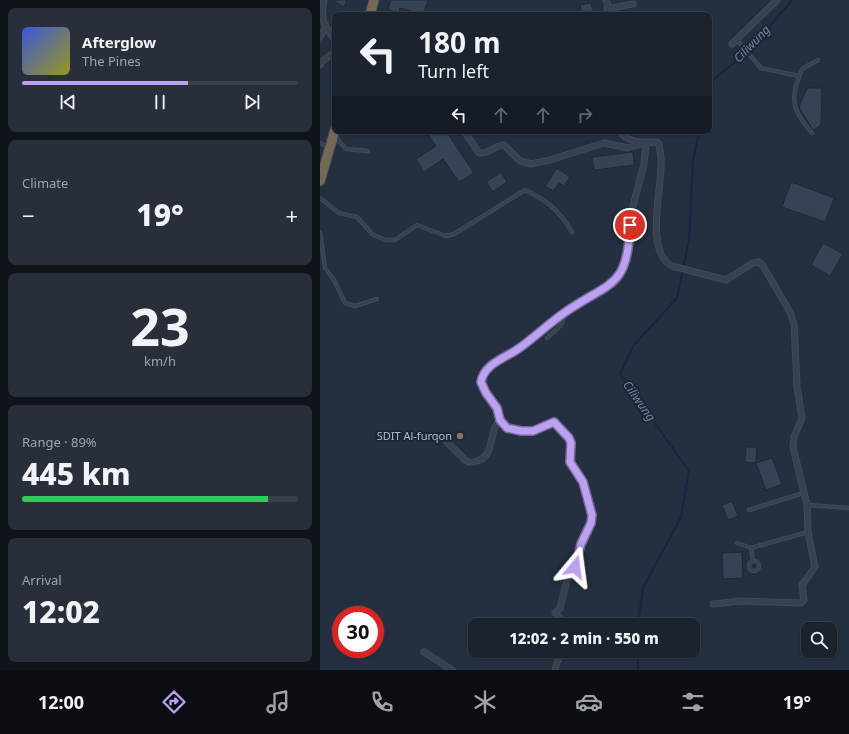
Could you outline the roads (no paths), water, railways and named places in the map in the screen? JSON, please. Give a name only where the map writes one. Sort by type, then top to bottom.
[{"type":"highway","points":[[371,12],[374,0]]},
{"type":"highway","points":[[320,181],[333,134]]},
{"type":"street","points":[[324,0],[321,13],[326,27],[332,36]]},
{"type":"street","points":[[606,0],[607,12],[633,4]]},
{"type":"street","points":[[732,44],[777,0]]},
{"type":"street","points":[[320,37],[326,27]]},
{"type":"street","points":[[320,64],[332,54]]},
{"type":"street","points":[[466,134],[479,153],[487,153],[503,145],[518,160],[528,164],[550,160],[604,143],[628,148],[644,143],[657,142],[659,144],[662,165],[657,211],[658,240],[662,256],[667,263],[672,266],[726,280],[754,263],[760,263],[793,317],[796,340],[797,386],[802,418],[793,444],[807,505],[808,532],[815,565],[802,585],[803,602],[799,604],[742,601],[713,604]]},
{"type":"street","points":[[621,134],[625,139],[644,143]]},
{"type":"street","points":[[560,618],[555,613],[560,609],[567,580],[574,569],[578,554],[592,519],[583,482],[570,462],[570,441],[565,432],[554,422],[538,429],[525,432],[507,428],[500,420],[497,408],[482,386],[481,380],[484,374],[494,363],[518,349],[566,311],[608,287],[617,278],[625,264],[629,246],[631,214],[644,164],[646,146],[644,143]]},
{"type":"street","points":[[441,436],[468,462],[479,461],[484,458],[490,448],[495,426],[500,420]]},
{"type":"street","points":[[424,652],[452,670]]},
{"type":"street","points":[[555,670],[559,658]]},
{"type":"lane","points":[[736,40],[756,64],[764,69],[799,76]]},
{"type":"lane","points":[[812,133],[798,116],[794,105],[799,76],[803,68],[818,60]]},
{"type":"lane","points":[[335,134],[346,149],[368,151]]},
{"type":"lane","points":[[320,143],[330,147]]},
{"type":"lane","points":[[320,198],[339,213],[356,217],[369,232],[376,237],[390,241],[399,238],[417,226],[446,236],[454,234],[525,190],[545,200],[562,216],[572,232]]},
{"type":"lane","points":[[320,232],[325,268],[334,280],[345,303],[355,306],[377,299]]},
{"type":"lane","points":[[547,338],[562,322],[566,311]]},
{"type":"lane","points":[[749,510],[804,492]]},
{"type":"lane","points":[[807,505],[849,508]]},
{"type":"lane","points":[[737,543],[751,548],[808,532]]},
{"type":"lane","points":[[751,548],[753,561],[759,565],[755,571],[749,568],[749,563],[753,561]]},
{"type":"waterway","name":"Ciliwung","points":[[712,81],[753,46],[792,0]]},
{"type":"waterway","name":"Ciliwung","points":[[639,618],[643,588],[681,517],[689,471],[620,374],[633,346],[677,298],[689,240],[693,161],[698,134]]},
{"type":"waterway","name":"Ciliwung","points":[[638,658],[638,670]]},
{"type":"place","name":"SDIT Al-furqon","points":[[460,436]]}]
